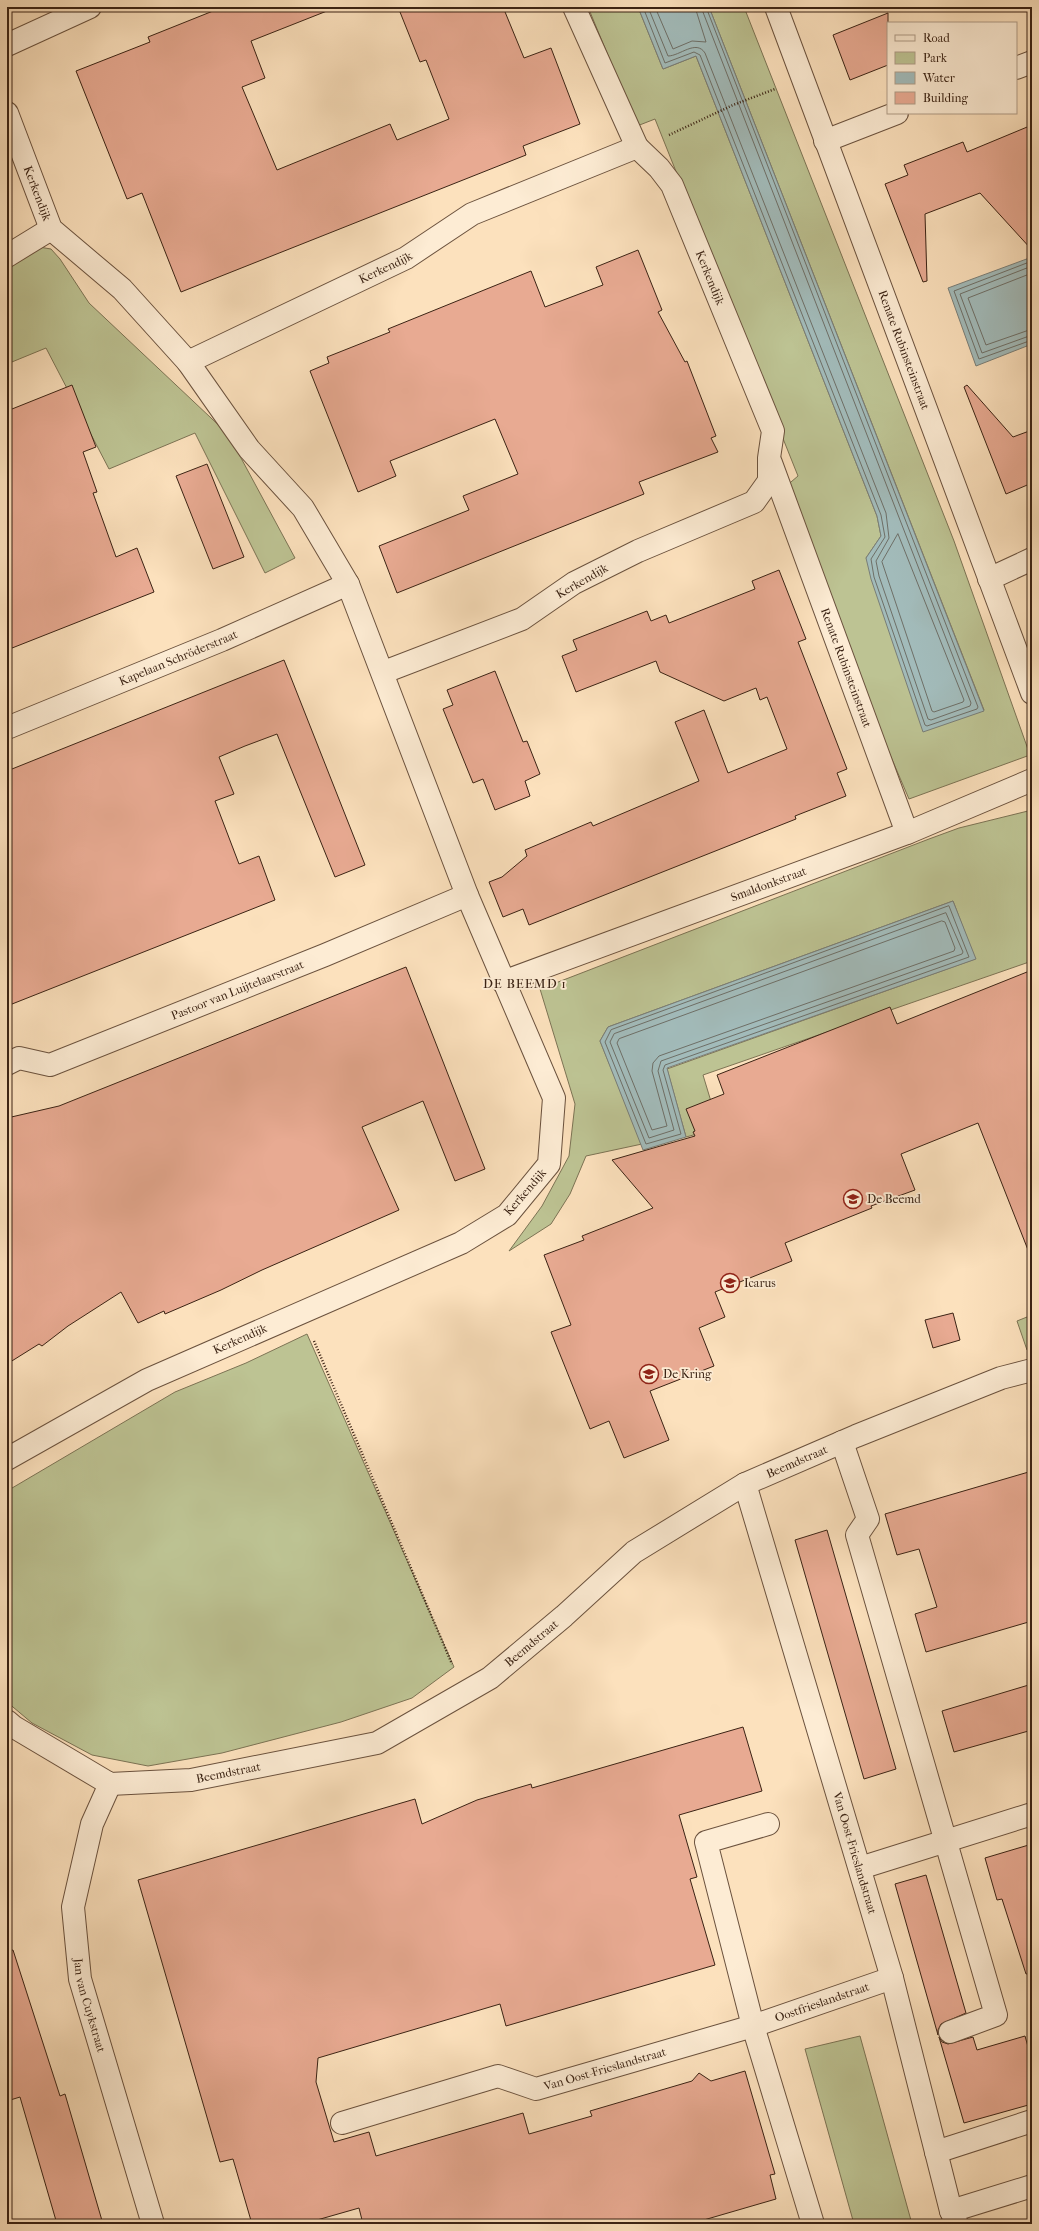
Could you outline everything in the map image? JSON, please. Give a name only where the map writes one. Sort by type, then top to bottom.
[{"type":"street","points":[[7,45],[90,7]]},
{"type":"street","points":[[574,7],[637,147]]},
{"type":"street","name":"Renate Rubinsteinstraat","points":[[776,7],[1032,693]]},
{"type":"street","points":[[1017,68],[1032,62]]},
{"type":"street","name":"Kerkendijk","points":[[7,113],[51,229],[122,289],[188,362],[250,449],[303,508],[348,584],[384,672],[467,895],[554,1098],[549,1164],[507,1215],[461,1243],[147,1380],[7,1459]]},
{"type":"street","points":[[825,141],[894,114]]},
{"type":"street","name":"Kerkendijk","points":[[188,362],[406,258],[472,214],[637,147],[659,168],[672,185],[773,431],[769,458],[769,481],[754,502],[638,550],[574,584],[522,619],[384,672]]},
{"type":"street","points":[[7,256],[51,229]]},
{"type":"street","name":"Renate Rubinsteinstraat","points":[[769,458],[907,833]]},
{"type":"street","points":[[989,579],[1032,559]]},
{"type":"street","name":"Kapelaan Schröderstraat","points":[[7,728],[222,640],[348,584]]},
{"type":"street","name":"Smaldonkstraat","points":[[503,982],[907,833],[1032,780]]},
{"type":"street","name":"Pastoor van Luijtelaarstraat","points":[[7,1064],[19,1058],[50,1065],[325,955],[467,895]]},
{"type":"street","name":"Beemdstraat","points":[[110,1784],[191,1780],[377,1742],[490,1678],[552,1627],[634,1552],[745,1484],[842,1442],[1001,1378],[1032,1370]]},
{"type":"street","points":[[842,1442],[868,1519],[857,1535],[996,2015],[950,2032]]},
{"type":"street","name":"Van Oost-Frieslandstraat","points":[[745,1484],[892,1978],[954,2218]]},
{"type":"street","points":[[7,1721],[14,1727],[110,1784]]},
{"type":"street","name":"Jan van Cuykstraat","points":[[110,1784],[92,1824],[73,1907],[80,1979],[153,2224]]},
{"type":"street","points":[[860,1868],[1032,1814]]},
{"type":"street","points":[[768,1824],[706,1842],[753,2026],[813,2224]]},
{"type":"street","name":"Oostfrieslandstraat","points":[[753,2026],[892,1978]]},
{"type":"street","name":"Van Oost-Frieslandstraat","points":[[342,2123],[498,2076],[536,2089],[753,2026]]},
{"type":"street","points":[[936,2152],[1032,2121]]},
{"type":"street","points":[[954,2218],[1032,2186]]},
{"type":"path","points":[[683,129],[733,105],[765,94]]},
{"type":"path","points":[[302,1312],[465,1693]]},
{"type":"green space","points":[[588,7],[638,7],[663,69],[696,56],[877,516],[881,536],[866,558],[984,710],[709,7],[744,7],[954,541],[1030,755],[909,799],[778,493],[798,476],[655,119],[637,126]]},
{"type":"green space","points":[[39,247],[51,249],[60,259],[89,303],[228,434],[295,558],[265,573],[195,433],[109,469],[46,348],[7,364],[7,269]]},
{"type":"green space","points":[[1032,810],[1032,961],[703,1075],[719,1128],[686,1137],[667,1069],[975,959],[953,901],[608,1027],[600,1041],[642,1144],[586,1156],[570,1194],[551,1224],[509,1251],[542,1206],[569,1156],[575,1104],[540,989],[959,828]]},
{"type":"green space","points":[[1032,1315],[1032,1348],[1027,1350],[1017,1321]]},
{"type":"green space","points":[[307,1334],[454,1667],[412,1698],[341,1722],[222,1753],[148,1766],[92,1755],[32,1723],[7,1702],[7,1491],[175,1392],[246,1363]]},
{"type":"green space","points":[[860,2036],[912,2224],[854,2224],[805,2049]]},
{"type":"water","points":[[638,7],[709,7],[984,711],[923,732],[871,579],[866,558],[881,536],[877,516],[696,56],[663,69]]},
{"type":"water","points":[[1032,257],[1032,344],[976,366],[948,288]]},
{"type":"water","points":[[953,901],[976,959],[667,1068],[686,1137],[643,1150],[600,1041],[608,1027]]},
{"type":"building","points":[[223,7],[331,7],[332,9],[251,41],[265,78],[242,87],[277,170],[390,124],[397,140],[449,119],[426,60],[420,62],[398,7],[503,7],[524,58],[551,48],[580,124],[523,146],[526,155],[181,292],[142,193],[127,199],[76,71],[150,42],[148,37]]},
{"type":"building","points":[[888,13],[887,65],[850,80],[833,35]]},
{"type":"building","points":[[1032,125],[1032,250],[980,193],[925,214],[927,281],[923,282],[885,184],[908,175],[904,165],[963,142],[967,152]]},
{"type":"building","points":[[638,250],[662,310],[658,312],[685,362],[687,361],[716,436],[711,438],[718,452],[639,482],[644,494],[397,593],[379,546],[469,510],[463,496],[518,474],[495,419],[390,461],[396,476],[358,492],[310,371],[329,363],[327,357],[390,332],[388,329],[531,271],[545,307],[603,285],[596,267]]},
{"type":"building","points":[[72,385],[96,447],[83,452],[97,492],[93,493],[116,557],[137,548],[154,592],[7,650],[7,411]]},
{"type":"building","points":[[967,385],[1013,437],[1032,430],[1032,483],[1006,494],[964,387]]},
{"type":"building","points":[[207,464],[244,557],[213,569],[176,476]]},
{"type":"building","points":[[779,570],[806,639],[798,642],[847,769],[837,773],[846,796],[795,816],[796,819],[529,925],[523,909],[503,917],[489,882],[502,877],[527,856],[525,850],[591,822],[593,826],[699,781],[675,722],[704,710],[728,773],[787,749],[767,697],[760,700],[756,688],[724,701],[660,672],[656,661],[576,692],[562,656],[577,650],[573,640],[647,611],[651,621],[666,615],[669,623],[755,589],[752,581]]},
{"type":"building","points":[[284,660],[365,865],[335,877],[277,734],[245,746],[219,757],[234,794],[215,801],[239,864],[259,856],[275,900],[7,1006],[7,771]]},
{"type":"building","points":[[495,671],[523,742],[527,741],[540,774],[525,781],[530,796],[495,810],[483,779],[473,783],[443,709],[453,705],[447,690]]},
{"type":"building","points":[[406,967],[485,1169],[455,1181],[423,1101],[362,1127],[399,1210],[262,1270],[221,1290],[165,1314],[164,1311],[138,1323],[121,1292],[68,1326],[42,1346],[39,1344],[7,1364],[7,1118],[59,1106]]},
{"type":"building","points":[[1032,970],[1032,1255],[1030,1255],[978,1123],[901,1154],[915,1190],[871,1206],[872,1208],[785,1243],[792,1261],[715,1292],[725,1317],[699,1328],[714,1366],[650,1391],[669,1440],[624,1458],[609,1421],[590,1429],[551,1332],[571,1325],[544,1255],[584,1240],[582,1236],[653,1208],[612,1160],[695,1136],[693,1132],[695,1131],[686,1109],[724,1094],[717,1075],[890,1007],[897,1024]]},
{"type":"building","points":[[953,1313],[960,1340],[933,1348],[925,1320]]},
{"type":"building","points":[[1032,1471],[1032,1621],[926,1652],[915,1614],[937,1607],[919,1549],[897,1555],[885,1514]]},
{"type":"building","points":[[827,1530],[896,1769],[864,1779],[795,1540]]},
{"type":"building","points":[[1032,1684],[1032,1730],[954,1752],[942,1711]]},
{"type":"building","points":[[743,1727],[762,1791],[679,1815],[697,1877],[690,1879],[715,1965],[506,2026],[500,2004],[318,2058],[316,2082],[334,2142],[369,2132],[376,2156],[523,2113],[529,2134],[592,2116],[590,2111],[692,2081],[699,2073],[711,2081],[745,2071],[775,2174],[770,2175],[776,2199],[690,2224],[363,2224],[359,2208],[303,2224],[252,2224],[233,2159],[220,2162],[138,1880],[415,1799],[422,1824],[477,1800],[531,1784],[532,1788]]},
{"type":"building","points":[[1032,1844],[1032,1973],[1026,1974],[1002,1899],[997,1900],[985,1858]]},
{"type":"building","points":[[926,1875],[966,2013],[941,2024],[938,2030],[938,2035],[895,1884]]},
{"type":"building","points":[[13,1950],[60,2096],[65,2094],[103,2224],[57,2224],[20,2097],[7,2101],[7,1951]]},
{"type":"building","points":[[1025,2036],[1032,2061],[1032,2104],[964,2123],[939,2037],[942,2042],[948,2044],[973,2037],[977,2050]]},
{"type":"place","name":"De Beemd","points":[[853,1199]]},
{"type":"place","name":"Icarus","points":[[730,1283]]},
{"type":"place","name":"De Kring","points":[[649,1374]]},
{"type":"district","name":"DE BEEMD 1","points":[[525,983]]}]
